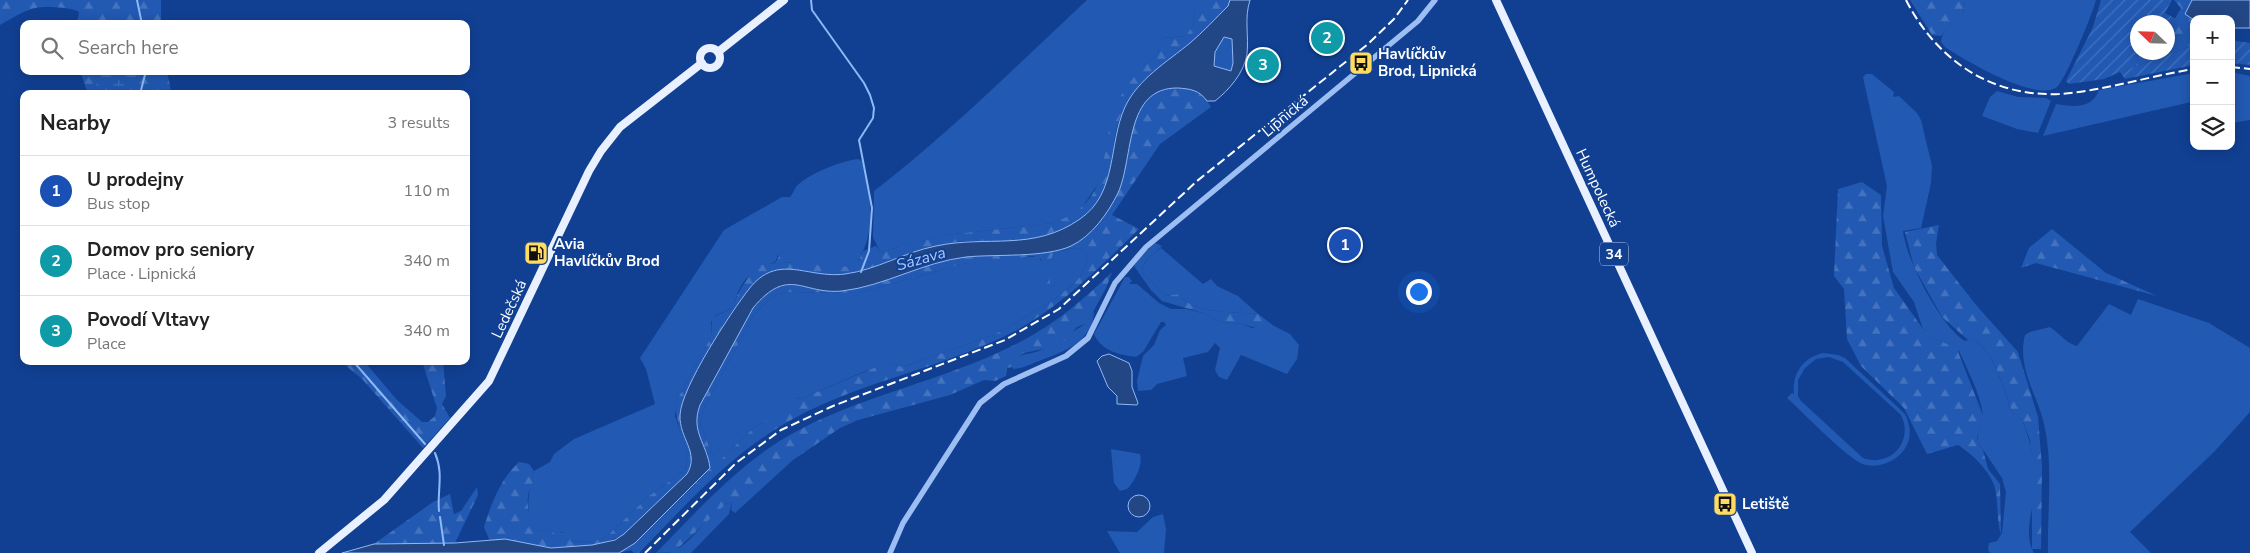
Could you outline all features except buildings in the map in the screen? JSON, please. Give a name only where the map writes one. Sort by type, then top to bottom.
[{"type":"main road","name":"Ledečská","points":[[718,52],[784,0]]},
{"type":"main road","name":"Humpolecká","points":[[1496,0],[1752,553]]},
{"type":"main road","name":"Ledečská","points":[[713,49],[718,52],[720,58],[716,66],[707,67],[702,63],[701,56],[704,50],[713,49]]},
{"type":"main road","name":"Ledečská","points":[[319,553],[384,500],[488,381],[588,171],[600,151],[620,127],[702,63]]},
{"type":"street","name":"Lipnická","points":[[890,553],[903,523],[980,403],[1004,384],[1066,356],[1088,338],[1115,283],[1146,247],[1418,21],[1435,0]]},
{"type":"green space","points":[[0,0],[161,0],[161,20],[78,20],[79,12],[72,9],[44,7],[30,9],[0,25]]},
{"type":"green space","points":[[1087,0],[1188,0],[1193,9],[1194,18],[1192,27],[1185,36],[1163,38],[1156,56],[1144,66],[1117,104],[1100,181],[1083,206],[1068,218],[1053,223],[946,235],[880,252],[873,237],[874,191],[930,146]]},
{"type":"green space","points":[[1188,0],[1230,0],[1228,6],[1209,25],[1155,72],[1131,98],[1119,120],[1111,165],[1102,194],[1093,207],[1080,219],[1060,230],[1038,237],[1005,242],[957,242],[917,252],[852,273],[832,275],[782,271],[771,273],[759,279],[749,289],[719,332],[698,369],[683,403],[680,424],[691,458],[691,466],[687,474],[624,534],[616,538],[587,546],[566,548],[512,541],[490,541],[484,527],[490,509],[497,492],[512,469],[519,462],[529,464],[534,471],[533,485],[528,495],[528,509],[532,522],[540,531],[548,529],[556,534],[565,532],[570,536],[571,542],[595,541],[606,537],[649,496],[685,470],[688,454],[675,409],[676,402],[711,337],[712,318],[734,307],[735,300],[754,266],[775,263],[780,254],[785,262],[849,267],[859,260],[863,251],[876,246],[880,252],[945,235],[1053,223],[1073,214],[1087,202],[1096,189],[1101,174],[1110,124],[1116,106],[1125,90],[1141,69],[1155,57],[1163,38],[1185,36],[1192,27],[1194,14]]},
{"type":"green space","points":[[1910,0],[1965,0],[1963,15],[1950,24],[1941,36],[1932,35]]},
{"type":"green space","points":[[1965,0],[2096,0],[2066,73],[2057,87],[2047,90],[2017,85],[2000,78],[1945,47],[1941,42],[1943,33],[1952,22],[1963,15]]},
{"type":"green space","points":[[2101,0],[2172,0],[2165,13],[2169,15],[2130,15],[2130,60],[2138,60],[2123,71],[2153,60],[2175,60],[2175,52],[2190,46],[2190,66],[2125,79],[2120,72],[2104,79],[2069,84],[2066,81],[2093,27]]},
{"type":"green space","points":[[2174,0],[2192,0],[2185,14],[2190,17],[2190,46],[2175,52],[2175,19],[2181,8]]},
{"type":"green space","points":[[1224,37],[1232,39],[1233,63],[1231,71],[1214,66],[1215,51]]},
{"type":"green space","points":[[2235,41],[2250,43],[2250,65],[2235,63]]},
{"type":"green space","points":[[2138,60],[2153,60],[2120,72]]},
{"type":"green space","points":[[2235,73],[2250,76],[2250,120],[2235,122]]},
{"type":"green space","points":[[1866,74],[1872,74],[1894,92],[1893,97],[1899,96],[1917,113],[1921,120],[1932,166],[1931,183],[1921,228],[1903,231],[1906,243],[1917,274],[1935,307],[1955,333],[1965,341],[1972,339],[1987,352],[1998,373],[2014,416],[2022,419],[2032,451],[2036,476],[2029,528],[2029,537],[2034,553],[1990,553],[1988,549],[1989,543],[1997,541],[2002,533],[2006,492],[2002,478],[1978,442],[1983,415],[1973,382],[1959,351],[1932,337],[1923,329],[1914,302],[1893,272],[1883,216],[1887,186],[1863,77]]},
{"type":"green space","points":[[2190,74],[2190,102],[2043,136],[2056,104],[2076,106],[2087,104],[2092,101],[2099,90]]},
{"type":"green space","points":[[81,75],[168,75],[171,90],[87,90]]},
{"type":"green space","points":[[95,75],[139,75],[134,89],[128,90],[99,90],[94,80]]},
{"type":"green space","points":[[1172,88],[1195,91],[1211,107],[1160,144],[1112,215],[1139,229],[1081,284],[1034,320],[988,344],[836,398],[779,427],[759,440],[723,470],[688,502],[639,553],[634,553],[631,550],[619,553],[635,543],[699,480],[708,454],[702,442],[697,424],[700,405],[753,308],[769,291],[798,283],[822,290],[886,280],[941,262],[965,257],[1027,254],[1071,246],[1104,217],[1118,193],[1124,174],[1134,123],[1148,98],[1159,91]],"holes":[[[1074,248],[1083,250],[1089,256],[1080,277],[1052,301],[1010,326],[993,335],[903,367],[891,364],[881,365],[800,399],[793,396],[784,412],[757,425],[721,459],[714,459],[700,423],[703,410],[753,316],[777,294],[787,292],[859,293],[962,264],[1033,256],[1041,259],[1045,298],[1047,299],[1050,297],[1050,267],[1053,257],[1064,250]]]},
{"type":"green space","points":[[1997,91],[2018,97],[2046,98],[2051,101],[2038,133],[2017,129],[1982,116],[1990,97]]},
{"type":"green space","points":[[858,159],[862,161],[870,207],[867,242],[860,257],[852,266],[837,269],[785,262],[778,255],[775,262],[759,268],[747,278],[739,290],[734,307],[715,316],[711,322],[711,337],[676,402],[675,416],[688,454],[685,470],[649,496],[606,537],[595,541],[571,542],[569,536],[562,532],[556,534],[548,529],[540,531],[534,526],[530,519],[528,503],[534,471],[550,462],[554,454],[574,439],[655,404],[646,369],[640,358],[724,230],[782,197],[790,197],[796,187],[808,177],[834,165]]},
{"type":"green space","points":[[1862,182],[1881,195],[1882,246],[1894,288],[1923,329],[1932,337],[1957,349],[1984,418],[1977,437],[1978,442],[1983,450],[1988,469],[2000,484],[2001,535],[1994,485],[1984,468],[1974,457],[1958,445],[1927,454],[1904,408],[1861,366],[1847,339],[1844,289],[1834,276],[1838,189]]},
{"type":"green space","points":[[1939,225],[1936,243],[1937,255],[1976,305],[2018,352],[2038,417],[2042,467],[2041,549],[2032,549],[2032,502],[2036,484],[2030,440],[2022,419],[2014,416],[1998,372],[1987,352],[1980,344],[1972,339],[1968,340],[1942,317],[1914,267],[1905,232]]},
{"type":"green space","points":[[2052,229],[2106,273],[2157,296],[2036,263],[2021,268],[2029,248]]},
{"type":"green space","points":[[1155,243],[1162,246],[1147,260],[1142,272],[1166,296],[1178,294],[1193,305],[1212,310],[1257,313],[1274,326],[1259,329],[1243,324],[1221,322],[1206,314],[1162,301],[1151,290],[1134,266],[1138,259]]},
{"type":"green space","points":[[1074,248],[1084,250],[1089,256],[1080,277],[1052,301],[1010,326],[993,335],[903,367],[891,364],[868,370],[800,399],[796,397],[785,412],[757,425],[720,460],[714,459],[700,423],[703,410],[753,316],[777,294],[787,292],[859,293],[962,264],[1014,257],[1039,257],[1043,265],[1050,262],[1056,252]]},
{"type":"green space","points":[[1161,248],[1203,284],[1211,279],[1217,286],[1238,296],[1257,313],[1212,310],[1193,305],[1178,294],[1166,296],[1142,272],[1146,261]]},
{"type":"green space","points":[[1112,272],[1106,288],[1087,323],[1077,327],[1068,338],[1057,346],[1024,353],[1010,362],[1012,367],[1007,368],[1006,376],[995,381],[984,380],[950,395],[858,420],[840,428],[793,460],[735,513],[731,510],[732,502],[727,503],[674,552],[656,553],[723,486],[759,455],[779,442],[826,417],[967,366],[1022,341],[1069,310]]},
{"type":"green space","points":[[1125,277],[1129,277],[1132,281],[1129,284],[1137,284],[1159,303],[1171,309],[1186,309],[1206,314],[1221,322],[1243,324],[1252,328],[1274,326],[1290,334],[1299,345],[1297,359],[1287,374],[1241,355],[1227,380],[1219,377],[1215,370],[1220,348],[1215,343],[1208,352],[1183,358],[1187,376],[1157,384],[1151,390],[1138,391],[1137,381],[1143,356],[1154,345],[1160,330],[1166,325],[1164,322],[1161,322],[1143,352],[1136,357],[1124,355],[1106,348],[1097,340],[1094,334]]},
{"type":"green space","points":[[2138,299],[2209,323],[2250,348],[2250,412],[2214,452],[2130,532],[2151,553],[2048,553],[2048,452],[2040,409],[2025,368],[2023,346],[2025,335],[2050,327],[2066,341],[2077,346],[2109,304],[2131,315]]},
{"type":"green space","points":[[1094,311],[1088,331],[1075,344],[1048,358],[1013,369],[1009,362],[1013,359],[1041,350],[1066,336],[1085,324]]},
{"type":"green space","points":[[1823,353],[1845,358],[1905,414],[1909,428],[1909,437],[1907,446],[1901,454],[1887,463],[1877,465],[1871,466],[1859,462],[1838,446],[1787,398],[1792,393],[1794,394],[1795,380],[1800,368],[1816,355]],"holes":[[[1829,357],[1843,362],[1901,415],[1904,425],[1902,443],[1891,456],[1873,460],[1863,458],[1801,401],[1798,396],[1798,380],[1805,368],[1816,359]]]},
{"type":"green space","points":[[345,365],[367,365],[397,400],[422,422],[428,422],[435,416],[437,408],[423,365],[443,365],[446,396],[442,404],[450,418],[423,448],[362,379]]},
{"type":"green space","points":[[1111,449],[1140,454],[1138,473],[1127,489],[1120,491],[1114,483]]},
{"type":"green space","points":[[477,487],[478,495],[455,543],[374,544],[433,502],[450,494],[454,514],[461,511]]},
{"type":"green space","points":[[732,501],[729,514],[691,553],[667,553],[676,550],[684,544],[715,513]]},
{"type":"green space","points":[[1163,514],[1166,529],[1164,553],[1120,553],[1107,531],[1137,532],[1153,517]]},
{"type":"water","name":"Sázava","points":[[1230,0],[1250,0],[1247,14],[1247,54],[1243,68],[1225,92],[1215,101],[1207,101],[1201,94],[1178,88],[1161,91],[1148,99],[1134,127],[1118,193],[1099,223],[1079,242],[1060,250],[1048,252],[978,256],[950,260],[873,284],[842,291],[786,285],[776,288],[766,295],[753,308],[700,405],[697,414],[698,430],[710,468],[635,543],[619,553],[342,553],[374,544],[455,543],[505,539],[551,548],[592,545],[615,540],[624,534],[687,474],[691,459],[681,424],[680,415],[683,403],[708,350],[749,289],[760,278],[782,269],[831,275],[857,272],[936,246],[955,243],[1010,241],[1045,236],[1080,219],[1101,196],[1110,167],[1120,121],[1125,107],[1137,88],[1145,79],[1195,39],[1228,6]],"holes":[[[1224,37],[1232,39],[1233,63],[1231,71],[1214,66],[1215,52]]]},
{"type":"water","points":[[2192,0],[2250,0],[2250,28],[2235,28],[2235,15],[2190,15],[2190,17],[2185,14]]},
{"type":"water","points":[[1109,354],[1129,363],[1132,371],[1132,387],[1137,405],[1117,404],[1117,396],[1108,387],[1097,361],[1102,356]]},
{"type":"water","points":[[1139,495],[1147,498],[1150,506],[1147,514],[1139,517],[1131,514],[1128,506],[1131,498]]},
{"type":"waterway","points":[[137,0],[141,20]]},
{"type":"waterway","points":[[811,0],[812,10],[864,83],[874,108],[873,118],[859,140],[872,208],[869,251],[861,272]]},
{"type":"waterway","points":[[141,90],[145,75]]},
{"type":"waterway","points":[[356,365],[425,444]]},
{"type":"waterway","points":[[435,453],[440,475],[439,511]]},
{"type":"waterway","points":[[440,517],[444,545]]},
{"type":"railway","points":[[645,553],[736,463],[781,430],[833,406],[1005,340],[1059,309],[1197,181],[1368,44],[1394,19],[1408,0]]},
{"type":"railway","points":[[1906,0],[1918,21],[1949,56],[1968,70],[1988,81],[2010,89],[2034,93],[2059,94],[2110,87],[2190,70]]},
{"type":"railway","points":[[2235,67],[2250,69]]},
{"type":"place","name":"Domov pro seniory","points":[[1327,38]]},
{"type":"place","name":"Havlíčkův Brod, Lipnická","points":[[1361,63]]},
{"type":"place","name":"Povodí Vltavy","points":[[1263,65]]},
{"type":"place","name":"U prodejny","points":[[1345,245]]},
{"type":"place","name":"Avia Havlíčkův Brod","points":[[536,253]]},
{"type":"place","name":"Letiště","points":[[1725,504]]}]
